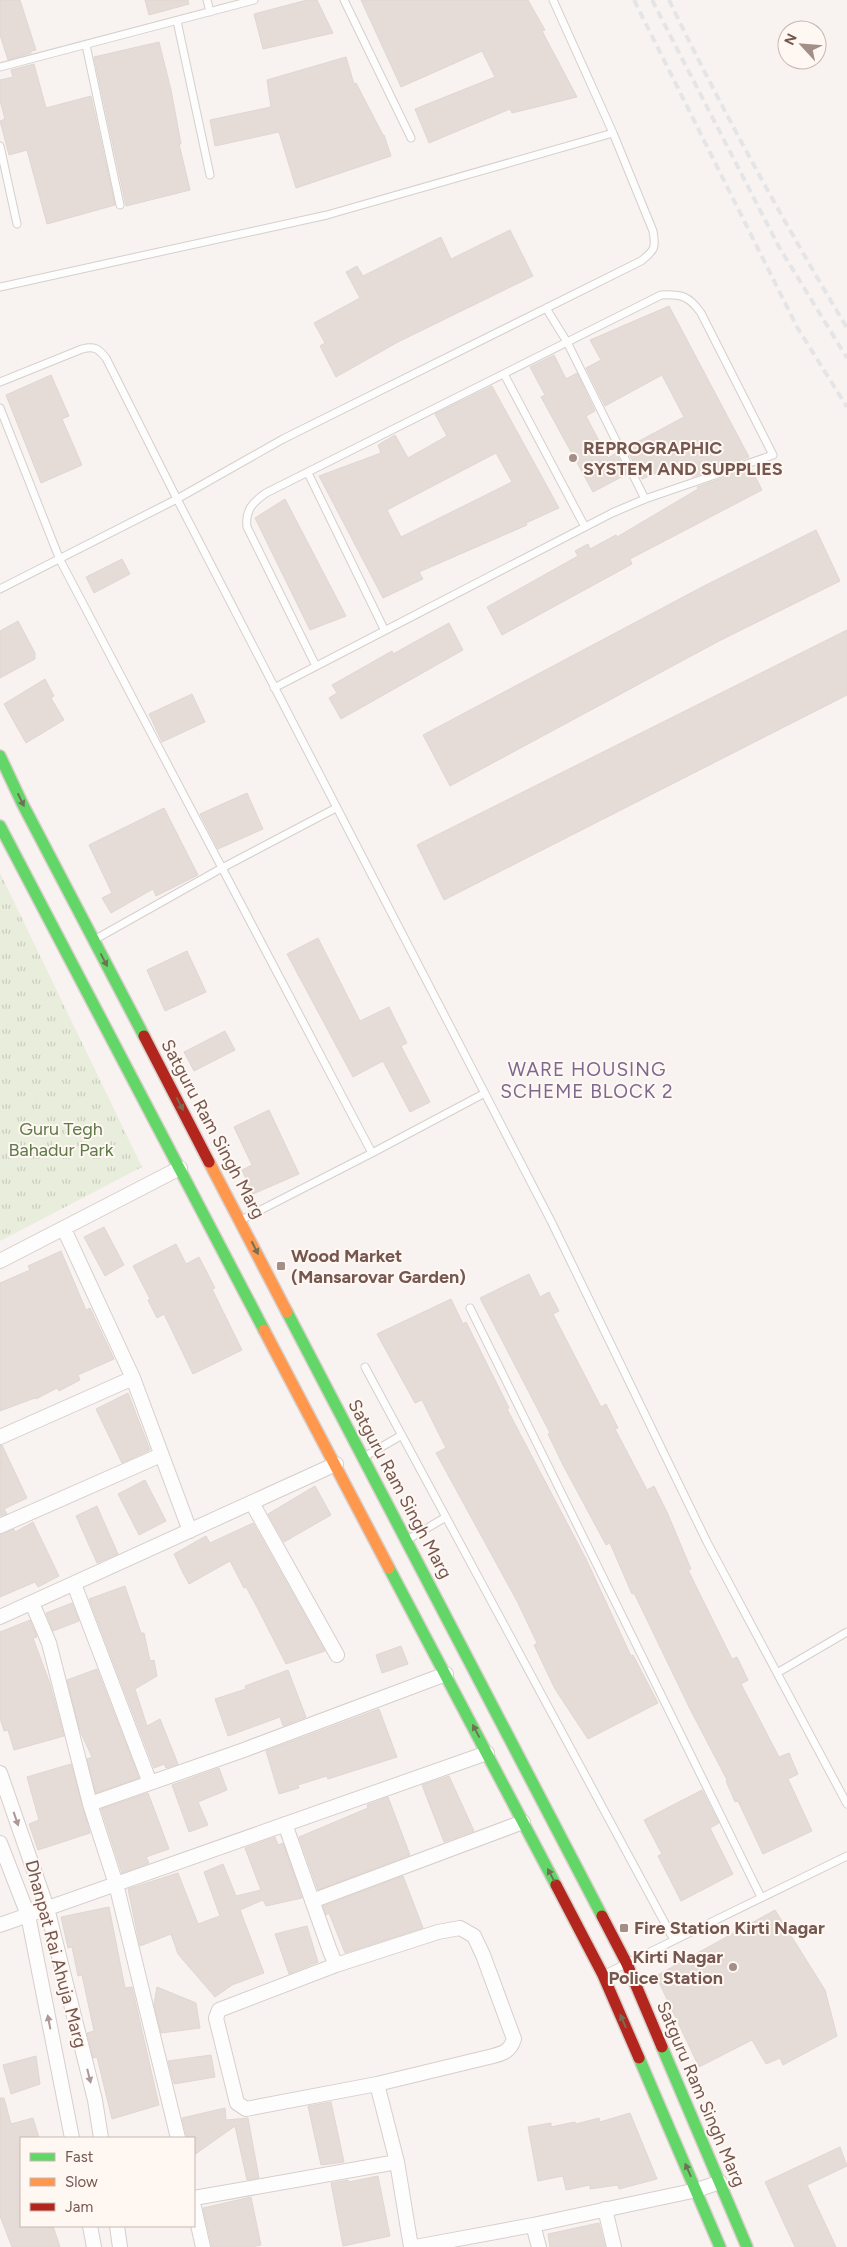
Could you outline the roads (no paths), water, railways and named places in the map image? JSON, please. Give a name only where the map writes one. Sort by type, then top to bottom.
[{"type":"main road","name":"Satguru Ram Singh Marg","points":[[0,756],[627,1964],[747,2247]]},
{"type":"main road","points":[[0,826],[603,1975],[720,2247]]},
{"type":"street","points":[[0,1261],[180,1168]]},
{"type":"street","points":[[64,1229],[133,1378],[190,1531]]},
{"type":"street","points":[[0,1437],[133,1378]]},
{"type":"street","points":[[0,1526],[161,1455]]},
{"type":"street","points":[[0,1617],[336,1464]]},
{"type":"street","points":[[252,1502],[337,1656]]},
{"type":"street","points":[[74,1584],[150,1783]]},
{"type":"street","points":[[32,1603],[49,1643],[90,1804],[116,1884],[178,2137]]},
{"type":"street","points":[[90,1804],[446,1674]]},
{"type":"street","points":[[0,1925],[487,1753]]},
{"type":"street","name":"Dhanpat Rai Ahuja Marg","points":[[0,1773],[47,1908],[95,2100],[101,2137]]},
{"type":"street","points":[[312,1901],[523,1822]]},
{"type":"street","points":[[285,1824],[336,1966]]},
{"type":"street","name":"Dhanpat Rai Ahuja Marg","points":[[0,1843],[28,1915],[72,2137]]},
{"type":"street","points":[[460,1928],[474,1936],[483,1955],[514,2039],[511,2047],[505,2052],[377,2084],[246,2109],[237,2103],[216,2018],[219,2010],[336,1966],[438,1932],[460,1928]]},
{"type":"street","points":[[377,2084],[397,2162],[411,2247]]},
{"type":"street","points":[[195,2198],[397,2162]]},
{"type":"street","points":[[415,2247],[533,2225],[697,2190],[720,2182]]},
{"type":"street","points":[[605,2209],[614,2247]]},
{"type":"street","points":[[195,2211],[203,2247]]},
{"type":"street","points":[[533,2225],[539,2247]]},
{"type":"street","points":[[90,2227],[94,2247]]},
{"type":"street","points":[[117,2227],[120,2247]]},
{"type":"lane","points":[[207,0],[210,12]]},
{"type":"lane","points":[[0,68],[254,0]]},
{"type":"lane","points":[[344,0],[410,138]]},
{"type":"lane","points":[[0,589],[177,499],[283,439],[641,261],[652,253],[655,244],[653,230],[614,133],[553,0]]},
{"type":"lane","points":[[177,21],[210,175]]},
{"type":"lane","points":[[86,45],[120,205]]},
{"type":"lane","points":[[0,287],[327,215],[614,133]]},
{"type":"lane","points":[[0,146],[17,224]]},
{"type":"lane","points":[[274,688],[316,666],[384,629],[646,498],[773,455],[701,313],[692,300],[676,294],[662,295],[266,493],[253,503],[246,517],[247,527],[316,666]]},
{"type":"lane","points":[[546,308],[567,342],[646,498]]},
{"type":"lane","points":[[0,382],[91,347],[99,349],[106,358],[274,688],[552,1224],[707,1542],[847,1804]]},
{"type":"lane","points":[[504,374],[585,527]]},
{"type":"lane","points":[[0,408],[60,560],[372,1153]]},
{"type":"lane","points":[[308,473],[384,629]]},
{"type":"lane","points":[[94,940],[222,868],[336,808]]},
{"type":"lane","points":[[240,1220],[485,1093]]},
{"type":"lane","points":[[470,1308],[761,1897]]},
{"type":"lane","points":[[365,1367],[674,1940]]},
{"type":"lane","points":[[364,1458],[402,1435]]},
{"type":"lane","points":[[407,1540],[446,1517]]},
{"type":"lane","points":[[778,1672],[847,1632]]},
{"type":"lane","points":[[603,1975],[847,1856]]},
{"type":"railway","points":[[634,0],[797,327],[847,407]]},
{"type":"railway","points":[[652,0],[779,247],[847,358]]},
{"type":"railway","points":[[669,0],[754,166],[847,328]]},
{"type":"place","name":"REPROGRAPHIC SYSTEM AND SUPPLIES","points":[[573,458]]},
{"type":"place","name":"Wood Market (Mansarovar Garden)","points":[[281,1266]]},
{"type":"place","name":"Fire Station Kirti Nagar","points":[[624,1928]]},
{"type":"place","name":"Kirti Nagar Police Station","points":[[733,1967]]},
{"type":"district","name":"WARE HOUSING SCHEME BLOCK 2","points":[[587,1080]]},
{"type":"park label","name":"Guru Tegh Bahadur Park","points":[[61,1139]]}]
